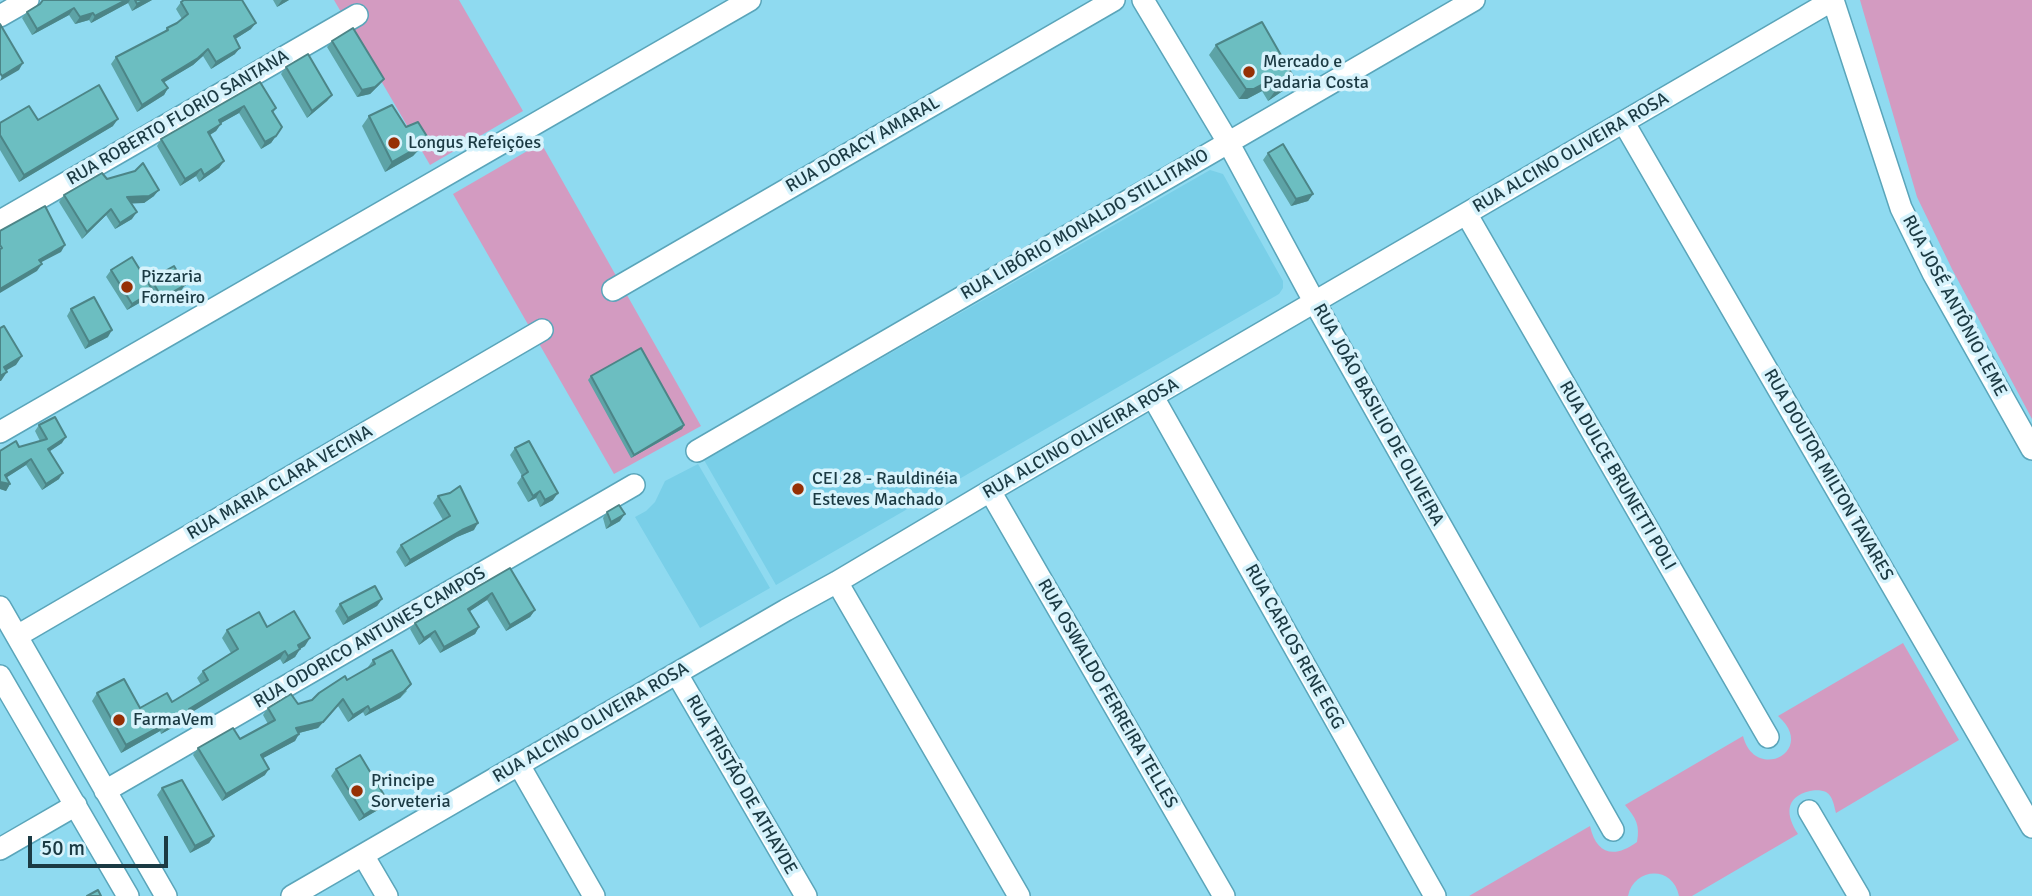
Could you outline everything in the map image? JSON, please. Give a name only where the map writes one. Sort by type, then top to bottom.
[{"type":"street","points":[[0,16],[28,0]]},
{"type":"street","points":[[0,432],[750,0]]},
{"type":"street","name":"RUA DORACY AMARAL","points":[[613,290],[1114,0]]},
{"type":"street","name":"RUA JOÃO BASILIO DE OLIVEIRA","points":[[1143,0],[1228,142],[1315,303],[1613,830]]},
{"type":"street","name":"RUA LIBÓRIO MONALDO STILLITANO","points":[[697,451],[1474,0]]},
{"type":"street","name":"RUA ALCINO OLIVEIRA ROSA","points":[[292,896],[837,582],[1833,0]]},
{"type":"street","name":"RUA JOSÉ ANTÔNIO LEME","points":[[1833,0],[1900,208],[1933,273],[2032,449]]},
{"type":"street","name":"RUA ROBERTO FLORIO SANTANA","points":[[0,221],[357,15]]},
{"type":"street","name":"RUA DOUTOR MILTON TAVARES","points":[[1624,122],[2032,827]]},
{"type":"street","name":"RUA DULCE BRUNETTI POLI","points":[[1466,215],[1768,737]]},
{"type":"street","name":"RUA MARIA CLARA VECINA","points":[[17,636],[542,330]]},
{"type":"street","name":"RUA CARLOS RENE EGG","points":[[1153,397],[1435,896]]},
{"type":"street","name":"RUA ODORICO ANTUNES CAMPOS","points":[[105,791],[634,485]]},
{"type":"street","name":"RUA OSWALDO FERREIRA TELLES","points":[[990,491],[1224,896]]},
{"type":"street","points":[[837,582],[1019,896]]},
{"type":"street","points":[[0,607],[166,896]]},
{"type":"street","name":"RUA TRISTÃO DE ATHAYDE","points":[[677,674],[806,896]]},
{"type":"street","points":[[0,676],[128,896]]},
{"type":"street","points":[[519,765],[594,896]]},
{"type":"street","points":[[0,849],[76,805]]},
{"type":"street","points":[[1809,811],[1859,896]]},
{"type":"street","points":[[363,855],[387,896]]},
{"type":"shaded area","points":[[334,0],[459,0],[523,111],[430,165]]},
{"type":"shaded area","points":[[1860,0],[2032,0],[2032,419],[1917,197]]},
{"type":"shaded area","points":[[541,143],[701,426],[614,474],[453,194]]},
{"type":"shaded area","points":[[1210,170],[1223,174],[1283,281],[1279,294],[776,585],[704,460]]},
{"type":"shaded area","points":[[698,464],[770,588],[700,628],[635,517],[655,502],[665,481]]},
{"type":"shaded area","points":[[1903,643],[1959,740],[1836,813],[1832,799],[1826,792],[1814,790],[1795,798],[1790,814],[1798,834],[1692,896],[1679,896],[1669,879],[1654,874],[1638,879],[1628,896],[1469,896],[1590,826],[1601,848],[1614,852],[1629,847],[1637,842],[1638,831],[1634,818],[1625,805],[1743,736],[1750,750],[1759,758],[1770,760],[1780,757],[1788,750],[1791,740],[1788,729],[1778,716]]},
{"type":"building","points":[[43,0],[126,0],[95,16],[93,13],[80,17],[74,8],[37,29],[27,12]]},
{"type":"building","points":[[242,0],[256,23],[234,36],[240,48],[216,62],[208,49],[162,80],[168,88],[142,105],[116,57],[168,30],[167,28],[188,14],[181,2]]},
{"type":"building","name":"Mercado e Padaria Costa","points":[[1262,22],[1294,78],[1275,91],[1269,81],[1254,89],[1246,89],[1216,45]]},
{"type":"building","points":[[0,24],[23,63],[2,76],[0,73]]},
{"type":"building","points":[[353,28],[384,79],[375,87],[362,90],[332,41]]},
{"type":"building","points":[[308,54],[332,95],[312,111],[286,67]]},
{"type":"building","points":[[260,82],[276,108],[272,111],[282,127],[276,136],[265,142],[244,106],[219,120],[221,124],[208,132],[224,161],[204,175],[201,169],[185,179],[161,139]]},
{"type":"building","points":[[99,85],[118,119],[24,175],[0,135],[0,123],[29,106],[38,120]]},
{"type":"building","points":[[392,105],[406,127],[418,122],[428,138],[420,146],[392,162],[369,116]]},
{"type":"building","points":[[1283,144],[1313,194],[1296,199],[1268,153]]},
{"type":"building","points":[[143,163],[159,190],[149,196],[127,197],[137,212],[120,223],[111,209],[87,232],[64,195],[102,173],[107,179],[135,171]]},
{"type":"building","points":[[45,206],[65,245],[39,260],[42,264],[0,289],[0,231]]},
{"type":"building","name":"Pizzaria Forneiro","points":[[132,257],[153,291],[132,304],[111,270]]},
{"type":"building","points":[[174,266],[185,285],[162,298],[151,279]]},
{"type":"building","points":[[94,297],[112,330],[89,342],[71,309]]},
{"type":"building","points":[[4,326],[22,356],[4,367],[7,372],[0,376],[0,328]]},
{"type":"building","points":[[641,348],[684,425],[634,455],[591,376]]},
{"type":"building","points":[[55,417],[66,437],[48,449],[63,473],[46,484],[31,459],[5,475],[10,484],[0,482],[0,451],[16,441],[19,447],[47,439],[39,425]]},
{"type":"building","points":[[529,441],[558,493],[545,500],[540,491],[533,496],[522,476],[528,472],[515,448]]},
{"type":"building","points":[[460,486],[478,523],[410,560],[401,545],[450,516],[438,496],[450,493]]},
{"type":"building","points":[[619,505],[625,514],[611,522],[607,512]]},
{"type":"building","points":[[510,568],[535,610],[510,625],[492,593],[468,609],[479,627],[444,647],[435,631],[424,638],[415,623]]},
{"type":"building","points":[[375,586],[382,599],[348,618],[340,604]]},
{"type":"building","points":[[294,611],[310,638],[298,645],[300,649],[288,656],[285,651],[189,709],[191,713],[126,745],[97,693],[124,679],[140,708],[167,693],[172,702],[208,680],[203,671],[238,649],[227,630],[259,612],[267,627]]},
{"type":"building","points":[[392,650],[411,684],[404,691],[370,710],[368,706],[353,715],[343,699],[323,722],[296,728],[299,734],[261,755],[269,769],[226,794],[198,748],[233,728],[240,739],[275,720],[268,708],[291,694],[298,704],[312,700],[345,676],[347,680],[375,664],[373,660]]},
{"type":"building","name":"Principe Sorveteria","points":[[360,755],[387,800],[364,815],[336,769]]},
{"type":"building","points":[[182,780],[214,836],[195,846],[162,788]]},
{"type":"building","points":[[98,890],[101,896],[87,896]]},
{"type":"place","name":"Mercado e Padaria Costa","points":[[1249,72]]},
{"type":"place","name":"Longus Refeições","points":[[394,143]]},
{"type":"place","name":"Pizzaria Forneiro","points":[[127,287]]},
{"type":"place","name":"CEI 28 - Rauldinéia Esteves Machado","points":[[798,489]]},
{"type":"place","name":"FarmaVem","points":[[119,720]]},
{"type":"place","name":"Principe Sorveteria","points":[[357,791]]}]
